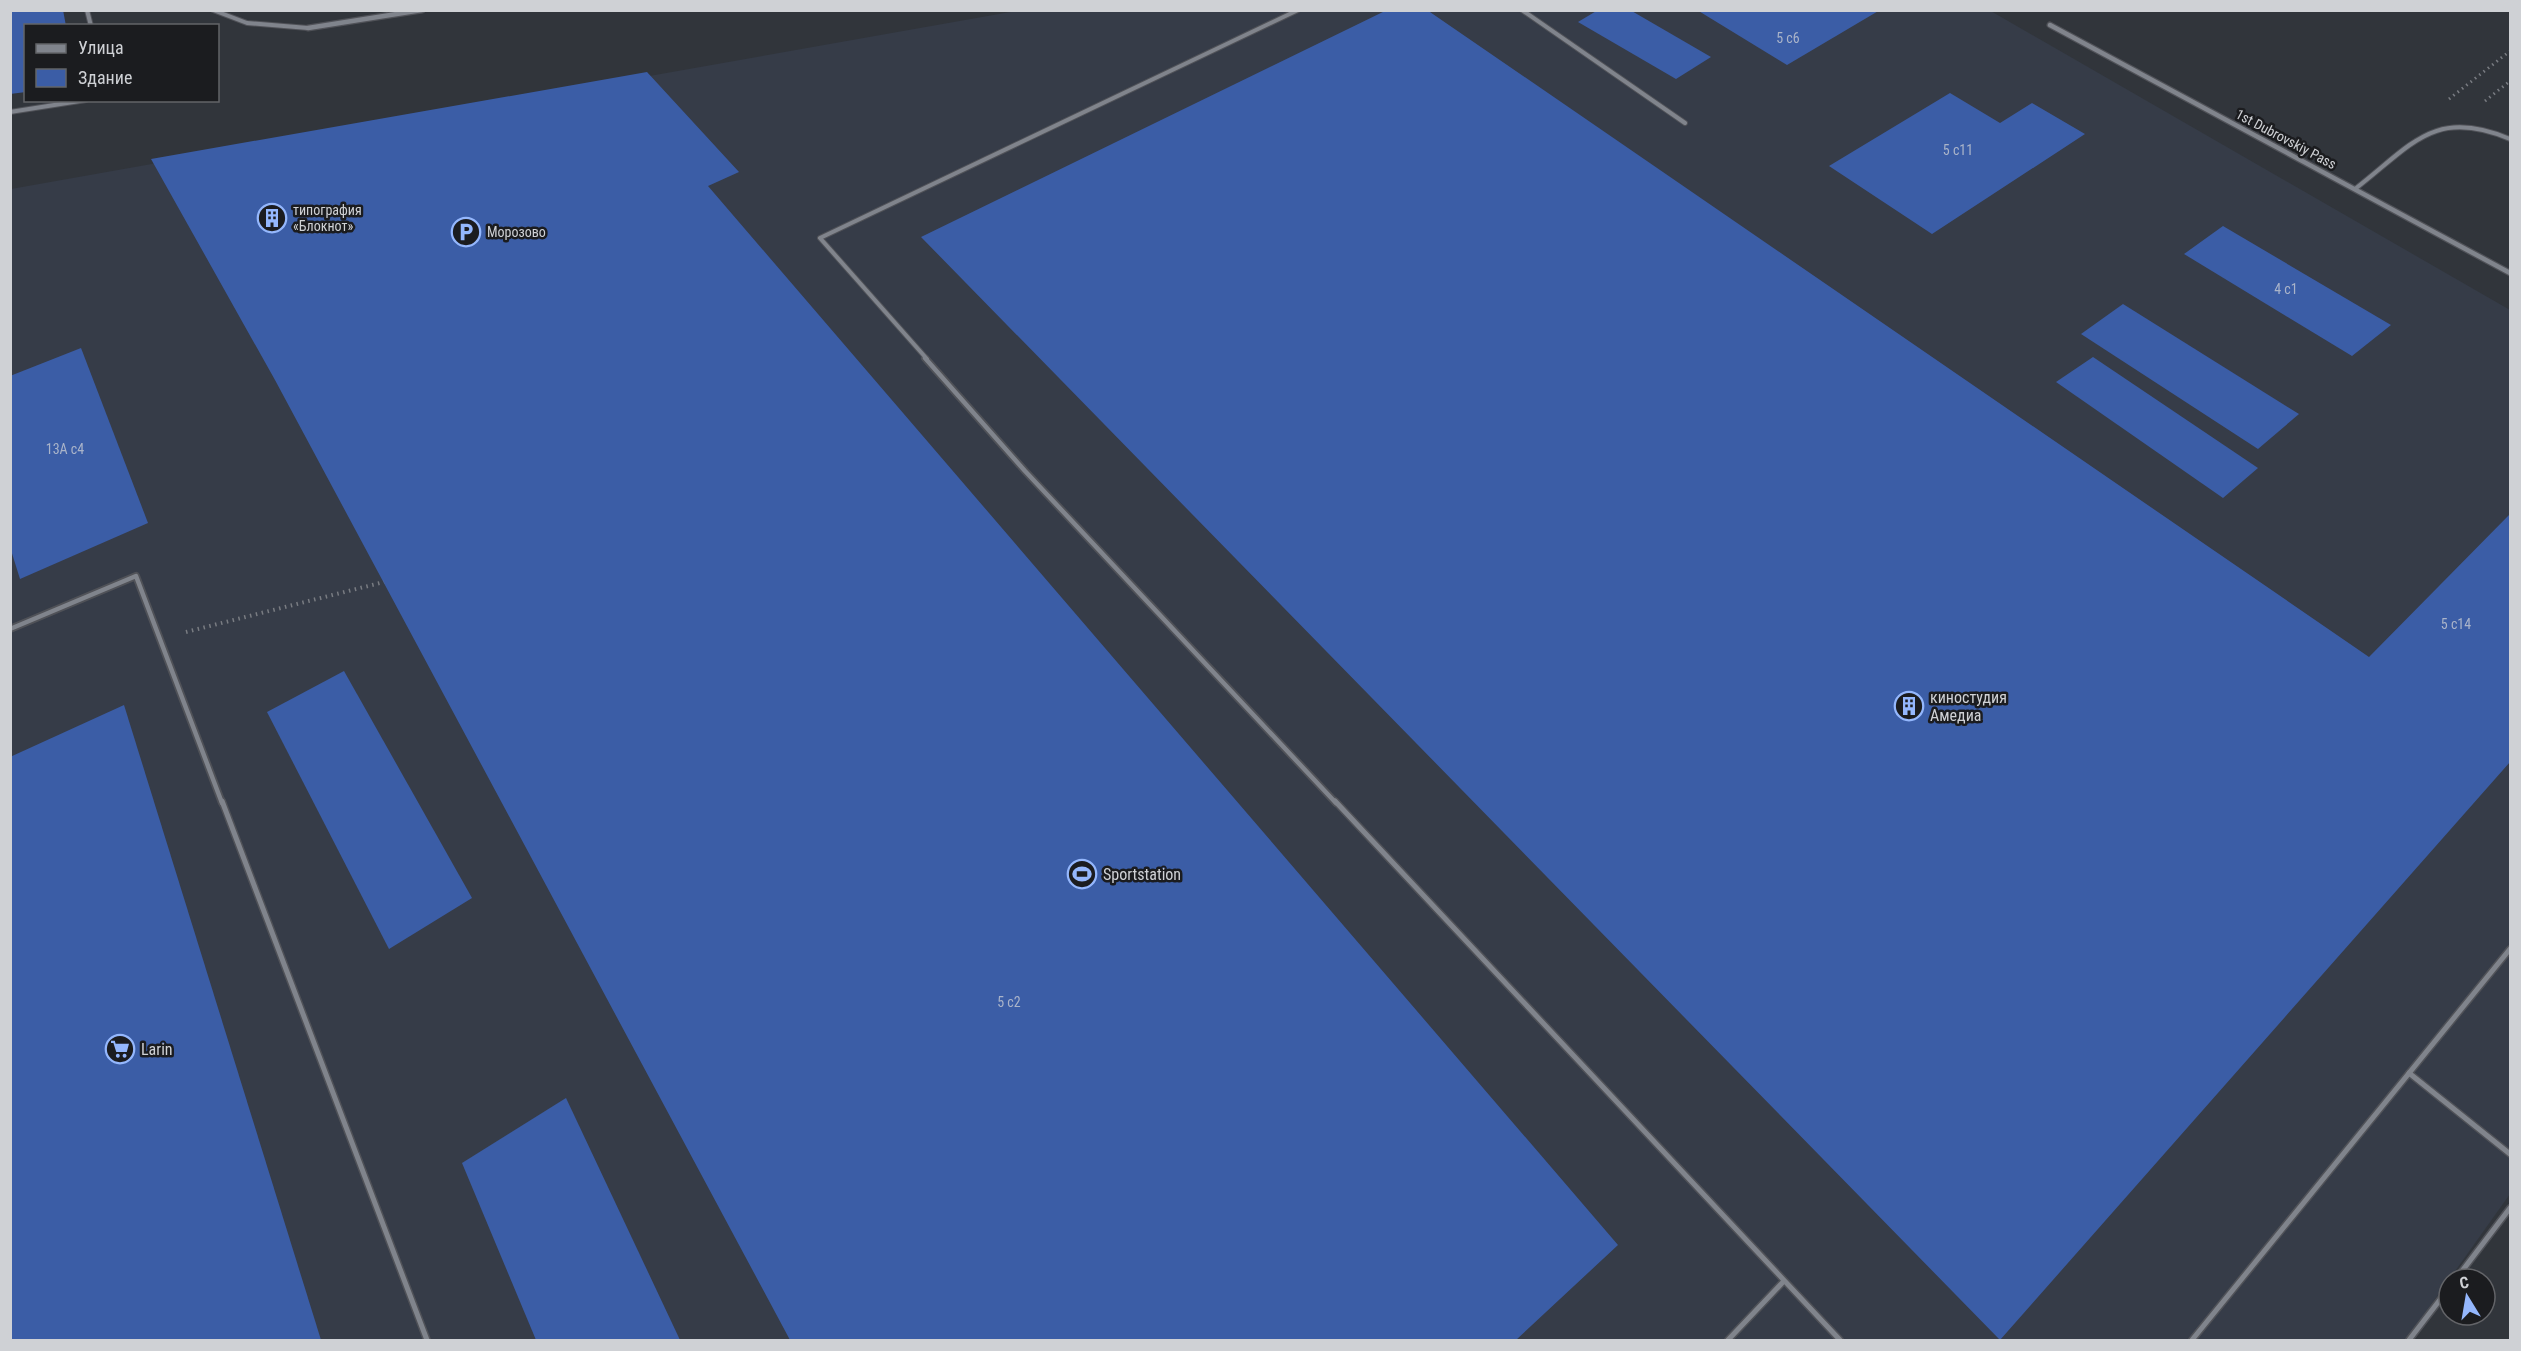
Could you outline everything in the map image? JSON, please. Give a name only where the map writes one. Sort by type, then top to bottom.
[{"type":"street","points":[[308,28],[422,10]]},
{"type":"street","name":"1st Dubrovskiy Pass","points":[[2050,25],[2511,273]]},
{"type":"lane","points":[[213,10],[238,21],[257,25],[308,28]]},
{"type":"lane","points":[[1298,10],[820,238],[1025,471],[1840,1341]]},
{"type":"lane","points":[[1521,10],[1685,123]]},
{"type":"lane","points":[[10,112],[73,102]]},
{"type":"lane","points":[[2355,189],[2430,131],[2443,126],[2457,124],[2475,126],[2511,139]]},
{"type":"lane","points":[[10,629],[136,576],[427,1341]]},
{"type":"lane","points":[[2192,1341],[2511,949]]},
{"type":"lane","points":[[2409,1073],[2511,1154]]},
{"type":"lane","points":[[2465,1267],[2511,1208]]},
{"type":"lane","points":[[1728,1341],[1783,1282]]},
{"type":"lane","points":[[2409,1341],[2437,1304]]},
{"type":"path","points":[[159,639],[384,582]]},
{"type":"shaded area","points":[[1989,10],[2510,310],[2510,1194],[2458,1267],[2437,1267],[2437,1296],[2406,1340],[11,1340],[11,189],[1016,11]]},
{"type":"building","points":[[10,10],[63,10],[66,24],[24,24],[24,92],[10,94]]},
{"type":"building","name":"киностудия Амедиа","points":[[1387,10],[1427,10],[2369,657],[2510,514],[2510,762],[2000,1340],[921,237]]},
{"type":"building","points":[[1598,10],[1630,10],[1711,57],[1676,79],[1578,22]]},
{"type":"building","points":[[1697,10],[1880,10],[1787,65]]},
{"type":"building","points":[[647,72],[739,172],[708,186],[1618,1245],[1516,1340],[790,1340],[275,380],[151,159]]},
{"type":"building","points":[[1950,93],[2000,123],[2032,103],[2085,134],[1932,234],[1829,166]]},
{"type":"building","points":[[2223,226],[2391,325],[2352,356],[2184,254]]},
{"type":"building","points":[[2123,304],[2299,414],[2258,449],[2081,334]]},
{"type":"building","points":[[81,348],[148,523],[20,579],[10,547],[10,376]]},
{"type":"building","points":[[2093,357],[2258,468],[2223,498],[2056,382]]},
{"type":"building","points":[[344,671],[472,898],[389,949],[267,712]]},
{"type":"building","name":"Larin","points":[[124,705],[321,1340],[10,1340],[10,757]]},
{"type":"building","points":[[566,1098],[680,1340],[536,1340],[462,1163]]},
{"type":"place","name":"типография «Блокнот»","points":[[272,218]]},
{"type":"place","name":"Морозово","points":[[466,232]]},
{"type":"place","name":"киностудия Амедиа","points":[[1909,706]]},
{"type":"place","name":"Sportstation","points":[[1082,874]]},
{"type":"place","name":"Larin","points":[[120,1049]]}]
